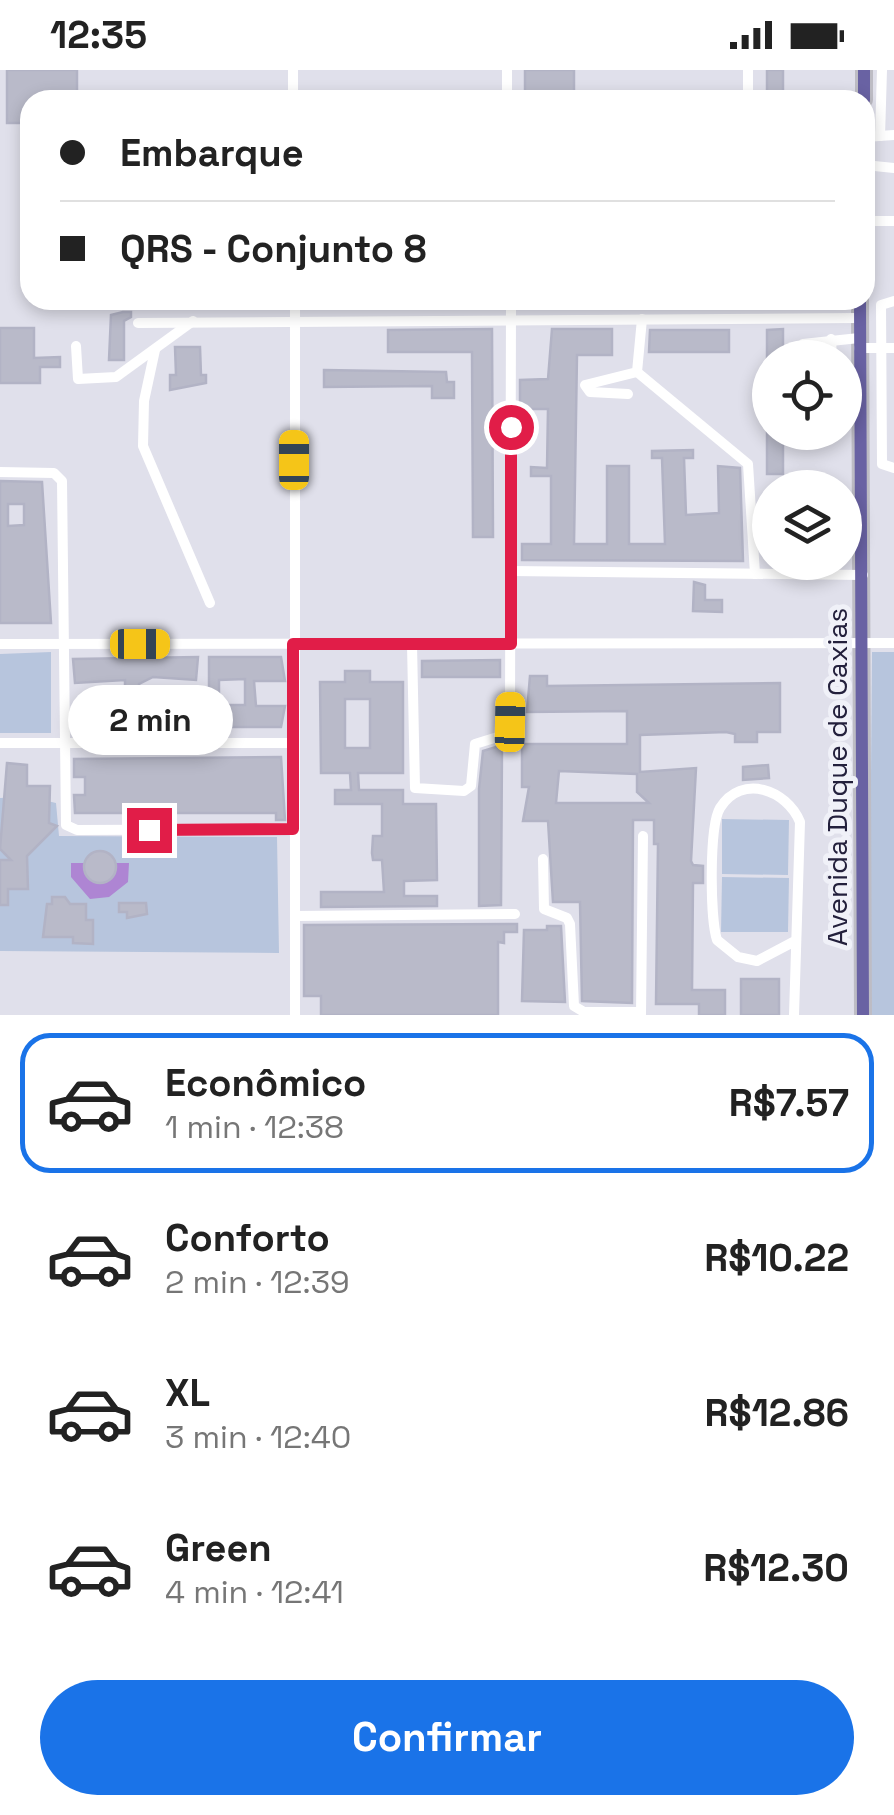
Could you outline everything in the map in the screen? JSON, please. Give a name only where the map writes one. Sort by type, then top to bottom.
[{"type":"main road","name":"Avenida Duque de Caxias","points":[[859,310],[859,340]]},
{"type":"main road","name":"Avenida Duque de Caxias","points":[[861,450],[862,1015]]},
{"type":"street","points":[[880,136],[882,70]]},
{"type":"street","points":[[875,136],[894,136]]},
{"type":"street","points":[[894,301],[881,306],[888,348],[882,464],[894,468]]},
{"type":"street","points":[[295,310],[295,1015]]},
{"type":"street","points":[[412,644],[414,785],[418,790],[457,793],[472,786],[475,744],[507,732],[511,644],[511,310]]},
{"type":"street","points":[[138,323],[859,318]]},
{"type":"street","points":[[636,372],[642,319]]},
{"type":"street","points":[[76,346],[74,374],[86,380],[116,378],[194,320]]},
{"type":"street","points":[[862,344],[888,348]]},
{"type":"street","points":[[155,350],[144,401],[142,446],[210,603]]},
{"type":"street","points":[[628,394],[590,392],[586,385],[636,372]]},
{"type":"street","points":[[636,372],[748,464],[752,537]]},
{"type":"street","points":[[0,472],[54,473],[62,481],[64,814],[70,829],[293,829]]},
{"type":"street","points":[[511,571],[752,574]]},
{"type":"street","points":[[0,644],[894,643]]},
{"type":"street","points":[[0,743],[294,743]]},
{"type":"street","points":[[794,1015],[800,822],[795,809],[778,794],[761,788],[732,794],[718,811],[713,916],[717,940],[738,956],[757,961],[795,941]]},
{"type":"street","points":[[543,860],[544,909],[567,918],[570,924],[574,1006],[584,1012],[641,1013],[643,836]]},
{"type":"street","points":[[295,916],[515,914]]},
{"type":"shaded area","points":[[51,652],[51,733],[0,733],[0,654]]},
{"type":"shaded area","points":[[872,652],[894,652],[894,1015],[869,1015]]},
{"type":"shaded area","points":[[30,797],[56,803],[59,836],[277,837],[279,953],[0,951],[0,798]]},
{"type":"shaded area","points":[[722,819],[789,820],[788,875],[722,874]]},
{"type":"shaded area","points":[[71,863],[84,863],[94,882],[107,882],[115,875],[115,863],[129,863],[128,882],[109,897],[90,899],[71,877]]},
{"type":"shaded area","points":[[722,877],[789,878],[788,932],[721,932]]},
{"type":"building","points":[[7,70],[77,70],[77,90],[20,90],[20,123],[7,123]]},
{"type":"building","points":[[525,70],[574,70],[574,90],[525,90]]},
{"type":"building","points":[[767,70],[783,70],[783,90],[767,90]]},
{"type":"building","points":[[131,312],[131,317],[124,321],[124,360],[109,360],[111,315]]},
{"type":"building","points":[[0,328],[34,328],[34,358],[60,357],[60,367],[40,367],[40,383],[0,383]]},
{"type":"building","points":[[492,329],[493,537],[473,537],[472,352],[388,352],[388,330]]},
{"type":"building","points":[[552,329],[612,329],[612,355],[577,355],[574,544],[607,544],[607,466],[629,466],[629,544],[665,544],[662,458],[652,458],[652,451],[693,450],[693,458],[684,458],[686,515],[719,513],[718,466],[740,468],[743,561],[522,560],[522,544],[551,544],[551,476],[531,476],[531,467],[547,468],[548,409],[520,409],[520,380],[548,379]]},
{"type":"building","points":[[783,329],[783,340],[767,340],[767,330]]},
{"type":"building","points":[[650,330],[729,330],[729,352],[649,352]]},
{"type":"building","points":[[175,347],[200,347],[201,375],[206,375],[206,383],[170,390],[170,375],[176,375]]},
{"type":"building","points":[[324,370],[446,372],[447,382],[454,382],[454,398],[432,398],[432,386],[324,387]]},
{"type":"building","points":[[767,450],[783,450],[783,470],[767,470]]},
{"type":"building","points":[[0,481],[42,482],[51,623],[0,623]],"holes":[[[8,504],[24,504],[24,525],[8,526]]]},
{"type":"building","points":[[694,582],[705,585],[705,600],[722,600],[722,612],[693,611]]},
{"type":"building","points":[[198,657],[196,680],[153,677],[139,684],[140,702],[209,706],[209,657],[281,657],[285,681],[254,681],[256,706],[285,706],[281,727],[76,727],[73,709],[125,705],[125,680],[75,683],[73,659]],"holes":[[[245,679],[245,705],[219,705],[219,680]]]},
{"type":"building","points":[[500,660],[500,677],[422,677],[422,661]]},
{"type":"building","points":[[345,671],[370,671],[370,682],[403,682],[403,773],[358,773],[359,790],[403,790],[403,804],[436,804],[437,880],[404,881],[404,896],[437,896],[437,906],[321,907],[321,892],[384,892],[382,860],[373,860],[372,853],[373,836],[382,836],[382,804],[335,804],[335,790],[351,790],[350,773],[321,773],[320,682],[345,682]],"holes":[[[345,699],[370,699],[370,748],[345,748]]]},
{"type":"building","points":[[530,676],[547,676],[547,686],[780,683],[780,732],[757,732],[757,742],[735,742],[735,734],[726,732],[640,735],[640,772],[696,768],[691,861],[703,866],[703,883],[693,883],[692,990],[725,990],[725,1015],[699,1015],[699,1004],[656,1004],[658,844],[654,844],[654,820],[633,820],[632,1003],[582,1001],[580,902],[553,902],[548,821],[523,821],[529,787],[522,787],[522,744],[627,744],[627,711],[527,712]],"holes":[[[559,771],[637,774],[637,792],[649,803],[556,803]]]},
{"type":"building","points":[[502,747],[501,905],[479,906],[479,789],[483,751]]},
{"type":"building","points":[[281,757],[285,820],[276,820],[276,813],[75,813],[74,795],[85,795],[85,777],[74,777],[74,759]]},
{"type":"building","points":[[7,763],[27,765],[27,786],[50,786],[49,823],[57,826],[27,856],[28,889],[8,889],[8,905],[0,905],[0,860],[11,860],[0,849]]},
{"type":"building","points":[[768,765],[769,778],[743,780],[743,767]]},
{"type":"building","points":[[100,851],[111,856],[116,867],[111,878],[100,883],[89,878],[84,867],[89,856]]},
{"type":"building","points":[[52,897],[65,897],[70,904],[86,904],[86,920],[93,920],[93,944],[73,943],[73,937],[43,937],[47,904],[52,904]]},
{"type":"building","points":[[119,903],[146,903],[147,914],[127,918],[127,912],[119,912]]},
{"type":"building","points":[[517,924],[517,932],[504,932],[504,943],[498,942],[498,1015],[321,1015],[321,996],[304,996],[304,925]]},
{"type":"building","points":[[547,926],[561,926],[565,1002],[522,1001],[524,930],[547,930]]},
{"type":"building","points":[[741,979],[779,979],[779,1015],[741,1015]]},
{"type":"route","points":[[149,830],[293,829],[293,644],[511,644],[511,427]]}]
